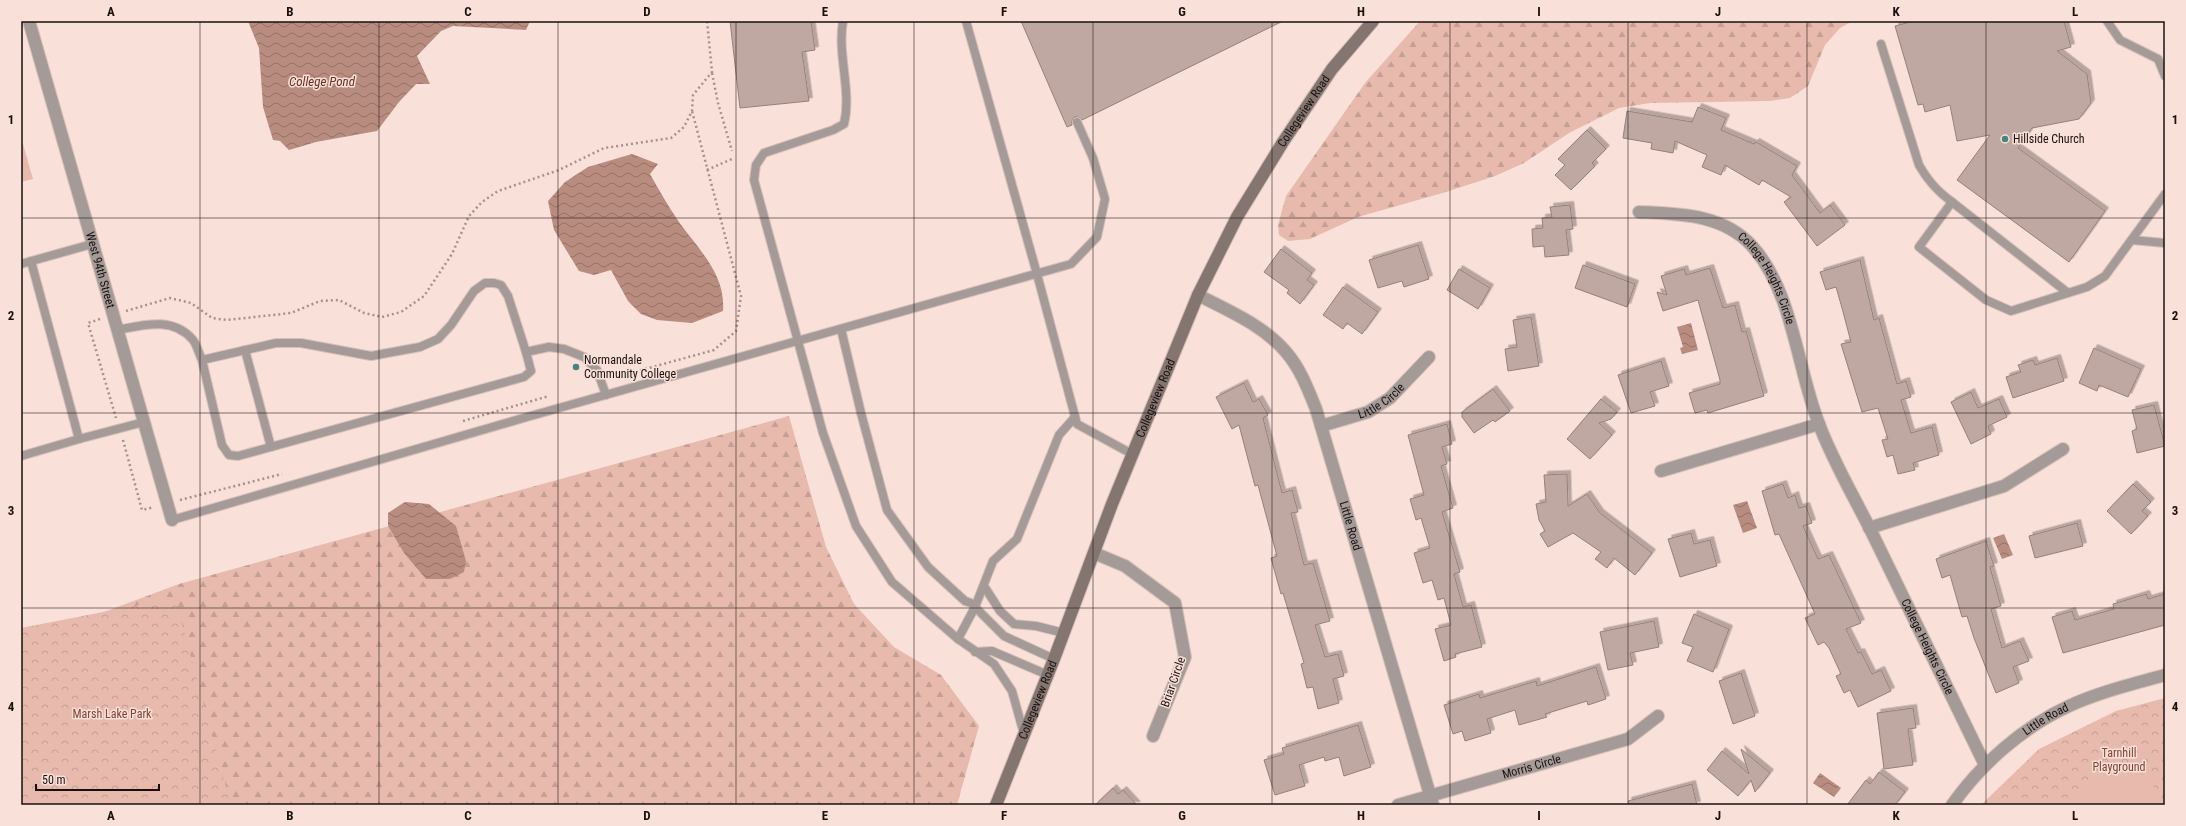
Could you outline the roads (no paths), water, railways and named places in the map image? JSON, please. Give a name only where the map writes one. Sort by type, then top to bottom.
[{"type":"street","name":"West 94th Street","points":[[28,21],[172,520]]},
{"type":"street","name":"Collegeview Road","points":[[996,805],[1025,735],[1132,454],[1198,295],[1237,217],[1283,142],[1332,69],[1373,21]]},
{"type":"street","name":"College Heights Circle","points":[[1639,212],[1682,214],[1708,219],[1731,229],[1751,245],[1768,265],[1779,288],[1819,424],[1985,766]]},
{"type":"street","name":"Little Road","points":[[1198,295],[1264,331],[1286,352],[1304,380],[1320,426],[1431,800]]},
{"type":"street","name":"Little Circle","points":[[1320,426],[1368,412],[1390,398],[1429,357]]},
{"type":"street","points":[[1661,471],[1819,424]]},
{"type":"street","points":[[1869,528],[1997,488],[2016,479],[2063,448]]},
{"type":"street","name":"Briar Circle","points":[[1094,553],[1126,566],[1175,604],[1185,657],[1153,736]]},
{"type":"street","name":"Little Road","points":[[1952,805],[1985,766],[2028,730],[2069,706],[2165,674]]},
{"type":"street","name":"Morris Circle","points":[[1398,805],[1431,800],[1628,739],[1658,716]]},
{"type":"lane","points":[[844,21],[841,35],[847,112],[844,124],[834,130],[764,153],[756,165],[754,180],[823,433],[856,526],[892,582],[958,639],[994,664],[1012,691],[1025,735]]},
{"type":"lane","points":[[966,21],[1037,274],[1077,424],[1132,454]]},
{"type":"lane","points":[[2107,21],[2120,40],[2158,59],[2165,76]]},
{"type":"lane","points":[[1881,44],[1919,165],[1927,181],[1937,192],[1952,202],[2068,293]]},
{"type":"lane","points":[[172,520],[606,395],[1071,264],[1097,237],[1105,199],[1093,158],[1077,122]]},
{"type":"lane","points":[[1952,202],[1919,247],[1986,300],[2011,311],[2087,287],[2105,276],[2165,194]]},
{"type":"lane","points":[[2132,240],[2165,243]]},
{"type":"lane","points":[[21,264],[92,244]]},
{"type":"lane","points":[[31,261],[79,439]]},
{"type":"lane","points":[[117,330],[149,323],[163,323],[180,329],[194,340],[202,360],[225,451],[229,455],[238,456],[524,377],[531,371],[508,296],[501,285],[494,283],[485,283],[474,291],[451,325],[438,339],[420,347],[371,356],[301,343],[276,343],[202,360]]},
{"type":"lane","points":[[841,329],[861,413],[887,510],[928,567],[975,607],[1004,636],[1054,659]]},
{"type":"lane","points":[[526,352],[549,347],[564,349],[584,358],[597,370],[606,395]]},
{"type":"lane","points":[[244,350],[271,447]]},
{"type":"lane","points":[[958,639],[975,607],[993,562],[1017,539],[1050,454],[1062,430],[1075,417]]},
{"type":"lane","points":[[21,456],[144,422]]},
{"type":"lane","points":[[984,586],[1000,611],[1014,624],[1036,626],[1064,633]]},
{"type":"lane","points":[[976,652],[992,651],[1048,675]]},
{"type":"water","name":"College Pond","points":[[248,21],[530,21],[526,30],[453,26],[441,31],[417,56],[430,84],[416,84],[399,102],[377,131],[316,142],[289,150],[280,141],[273,140],[263,107],[259,48]]},
{"type":"water","points":[[632,154],[658,164],[650,174],[675,216],[702,252],[715,274],[720,285],[723,298],[723,311],[692,323],[657,320],[641,314],[628,301],[611,270],[594,275],[579,271],[554,230],[548,201],[565,182],[588,167]]},
{"type":"water","points":[[1691,323],[1698,350],[1682,354],[1680,348],[1683,347],[1677,327]]},
{"type":"water","points":[[1747,501],[1757,528],[1743,533],[1733,505]]},
{"type":"water","points":[[405,502],[429,504],[456,526],[466,561],[464,572],[450,579],[426,579],[404,553],[388,526],[388,513]]},
{"type":"water","points":[[2004,534],[2013,555],[2002,559],[1993,538]]},
{"type":"water","points":[[1820,773],[1841,788],[1834,797],[1813,783]]},
{"type":"place","name":"Hillside Church","points":[[2005,139]]},
{"type":"place","name":"Normandale Community College","points":[[576,367]]},
{"type":"park label","name":"Marsh Lake Park","points":[[112,714]]},
{"type":"park label","name":"Tarnhill Playground","points":[[2119,760]]}]
